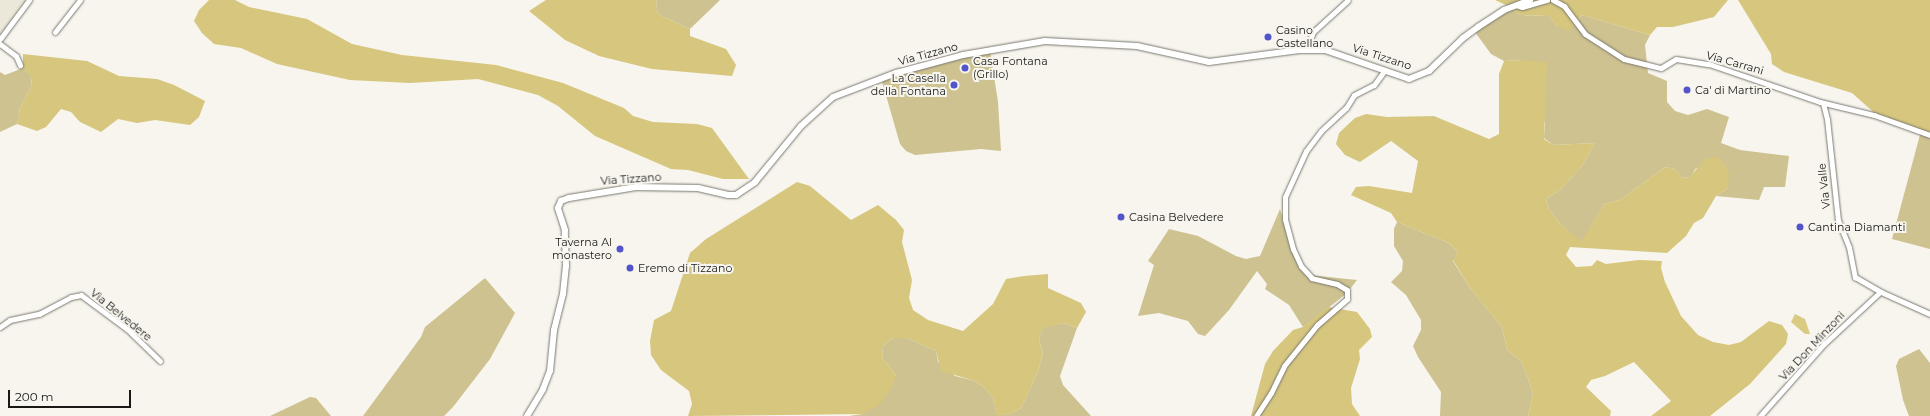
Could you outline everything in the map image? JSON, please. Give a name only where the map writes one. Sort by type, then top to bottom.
[{"type":"street","points":[[0,39],[29,0]]},
{"type":"street","points":[[55,32],[80,0]]},
{"type":"street","points":[[1307,49],[1314,32],[1348,0]]},
{"type":"street","points":[[1516,5],[1530,0]]},
{"type":"street","points":[[1516,5],[1522,7],[1547,0]]},
{"type":"street","name":"Via Carrani","points":[[1553,0],[1564,6],[1585,34],[1624,59],[1660,68],[1676,59],[1709,64],[1823,103],[1874,115],[1930,135]]},
{"type":"street","name":"Via Tizzano","points":[[527,416],[543,389],[550,371],[566,266],[565,230],[558,208],[562,201],[569,198],[636,187],[698,188],[728,195],[736,194],[755,182],[801,126],[833,97],[896,73],[963,55],[1045,41],[1137,46],[1209,62],[1307,49],[1325,50],[1343,55],[1409,79],[1429,71],[1462,38],[1504,10],[1516,5]]},
{"type":"street","points":[[0,44],[12,53],[20,65]]},
{"type":"street","points":[[1256,416],[1271,393],[1284,366],[1317,325],[1347,299],[1347,290],[1337,284],[1312,278],[1301,266],[1292,249],[1285,219],[1285,197],[1306,151],[1321,131],[1346,108],[1354,95],[1374,86],[1384,71]]},
{"type":"street","name":"Via Valle","points":[[1823,103],[1827,119],[1838,220],[1849,247],[1851,268],[1855,276],[1880,292],[1930,314]]},
{"type":"street","name":"Via Don Minzoni","points":[[1760,416],[1824,344],[1880,292]]},
{"type":"street","name":"Via Belvedere","points":[[0,327],[10,320],[39,314],[71,297],[81,295],[127,329],[160,361]]},
{"type":"shaded area","points":[[0,0],[27,0],[0,37]]},
{"type":"shaded area","points":[[209,0],[235,0],[249,7],[307,19],[352,44],[402,55],[496,65],[563,83],[624,108],[633,116],[653,122],[697,124],[712,128],[749,179],[723,179],[688,170],[671,169],[595,136],[558,106],[538,95],[478,79],[410,83],[350,80],[277,64],[241,48],[214,44],[202,33],[194,21],[199,10]]},
{"type":"shaded area","points":[[546,0],[657,0],[656,10],[660,15],[690,29],[690,36],[726,49],[736,65],[732,76],[652,69],[599,56],[565,40],[529,11]]},
{"type":"shaded area","points":[[657,0],[720,0],[690,29],[660,15],[656,10]]},
{"type":"shaded area","points":[[1495,0],[1728,0],[1714,17],[1673,27],[1657,27],[1650,35],[1582,15],[1569,31],[1557,26],[1549,16],[1520,15],[1508,6]]},
{"type":"shaded area","points":[[1738,0],[1930,0],[1930,134],[1879,117],[1852,93],[1784,72],[1772,64],[1771,54]]},
{"type":"shaded area","points":[[1508,6],[1520,15],[1549,16],[1557,26],[1575,24],[1582,15],[1650,35],[1645,45],[1648,73],[1667,81],[1667,102],[1675,111],[1688,115],[1707,109],[1729,117],[1721,143],[1740,150],[1789,156],[1785,187],[1764,187],[1759,200],[1716,196],[1728,188],[1696,168],[1690,178],[1681,177],[1675,169],[1665,167],[1620,200],[1604,204],[1582,242],[1562,226],[1549,209],[1546,199],[1561,189],[1582,166],[1595,143],[1553,145],[1544,138],[1545,123],[1521,60],[1504,61],[1491,54],[1475,32]]},
{"type":"shaded area","points":[[990,50],[998,102],[1001,151],[981,149],[915,155],[906,151],[900,144],[881,78]]},
{"type":"shaded area","points":[[23,54],[87,61],[119,76],[157,79],[174,85],[205,101],[199,117],[190,125],[155,120],[137,123],[118,119],[101,132],[80,122],[71,112],[61,109],[46,127],[37,131],[17,124],[20,108],[31,87],[32,78],[23,68]]},
{"type":"shaded area","points":[[1521,60],[1547,62],[1544,139],[1553,145],[1595,143],[1582,166],[1561,189],[1546,199],[1549,209],[1562,226],[1582,241],[1604,204],[1620,200],[1665,167],[1675,169],[1681,177],[1689,178],[1705,159],[1716,156],[1725,164],[1729,174],[1728,188],[1716,196],[1703,218],[1694,223],[1686,236],[1667,253],[1570,247],[1566,255],[1576,267],[1592,266],[1597,260],[1606,264],[1639,260],[1662,261],[1661,268],[1665,282],[1681,316],[1698,335],[1713,342],[1729,345],[1741,342],[1769,321],[1782,325],[1788,334],[1786,344],[1750,384],[1710,416],[1651,416],[1671,401],[1634,362],[1605,376],[1591,380],[1586,387],[1611,411],[1610,416],[1528,416],[1533,393],[1521,361],[1507,350],[1502,327],[1470,288],[1453,260],[1458,252],[1449,243],[1397,222],[1391,213],[1351,195],[1356,187],[1369,186],[1412,193],[1418,161],[1391,141],[1360,162],[1345,155],[1336,144],[1339,133],[1355,118],[1366,114],[1387,117],[1434,116],[1489,139],[1499,134],[1499,74],[1504,61]]},
{"type":"shaded area","points":[[23,68],[32,77],[31,87],[20,108],[17,124],[0,132],[0,72],[5,75]]},
{"type":"shaded area","points":[[1921,131],[1930,134],[1930,249],[1892,239]]},
{"type":"shaded area","points":[[797,182],[810,186],[851,220],[878,205],[896,220],[904,230],[902,242],[912,280],[909,298],[913,310],[928,320],[963,331],[993,304],[1006,279],[1024,276],[1048,274],[1048,288],[1081,303],[1086,312],[1077,328],[1063,323],[1042,329],[1039,339],[1043,354],[1038,372],[1021,408],[1010,414],[997,416],[993,398],[984,387],[972,380],[941,371],[936,351],[907,338],[893,338],[882,347],[883,359],[896,375],[892,387],[880,404],[863,414],[688,416],[692,404],[689,391],[661,370],[651,355],[650,341],[654,320],[671,311],[690,253],[706,239]]},
{"type":"shaded area","points":[[1280,209],[1293,250],[1309,275],[1357,280],[1347,293],[1318,316],[1303,327],[1289,305],[1265,289],[1267,284],[1257,271],[1229,310],[1205,336],[1198,334],[1188,321],[1159,313],[1138,316],[1154,265],[1148,261],[1169,229],[1198,236],[1236,256],[1246,259],[1260,256]]},
{"type":"shaded area","points":[[1397,222],[1449,243],[1458,252],[1453,261],[1470,288],[1502,327],[1507,350],[1521,361],[1533,393],[1528,416],[1440,416],[1441,392],[1418,357],[1413,346],[1421,330],[1421,320],[1406,295],[1391,282],[1402,271],[1403,261],[1394,246],[1394,229]]},
{"type":"shaded area","points":[[485,278],[515,313],[490,359],[453,407],[444,416],[363,416],[421,337],[425,327]]},
{"type":"shaded area","points":[[1328,307],[1357,312],[1370,329],[1372,337],[1359,350],[1360,359],[1351,388],[1352,404],[1360,416],[1251,416],[1265,364],[1273,351],[1293,330],[1303,327]]},
{"type":"shaded area","points":[[1795,314],[1805,319],[1810,334],[1805,334],[1791,322]]},
{"type":"shaded area","points":[[1063,323],[1077,328],[1060,376],[1063,385],[1091,416],[849,416],[863,414],[896,375],[883,359],[882,347],[893,338],[907,338],[936,351],[938,362],[955,376],[972,380],[984,387],[993,398],[997,415],[1010,414],[1021,408],[1038,372],[1043,354],[1039,339],[1042,328]]},
{"type":"shaded area","points":[[1919,349],[1930,363],[1930,416],[1909,416],[1903,400],[1896,366],[1899,359]]},
{"type":"shaded area","points":[[310,397],[316,398],[331,416],[270,416]]},
{"type":"place","name":"Casino Castellano","points":[[1268,37]]},
{"type":"place","name":"Casa Fontana (Grillo)","points":[[965,68]]},
{"type":"place","name":"La Casella della Fontana","points":[[954,85]]},
{"type":"place","name":"Ca' di Martino","points":[[1687,90]]},
{"type":"place","name":"Casina Belvedere","points":[[1121,217]]},
{"type":"place","name":"Cantina Diamanti","points":[[1800,227]]},
{"type":"place","name":"Taverna Al monastero","points":[[620,249]]},
{"type":"place","name":"Eremo di Tizzano","points":[[630,268]]}]
